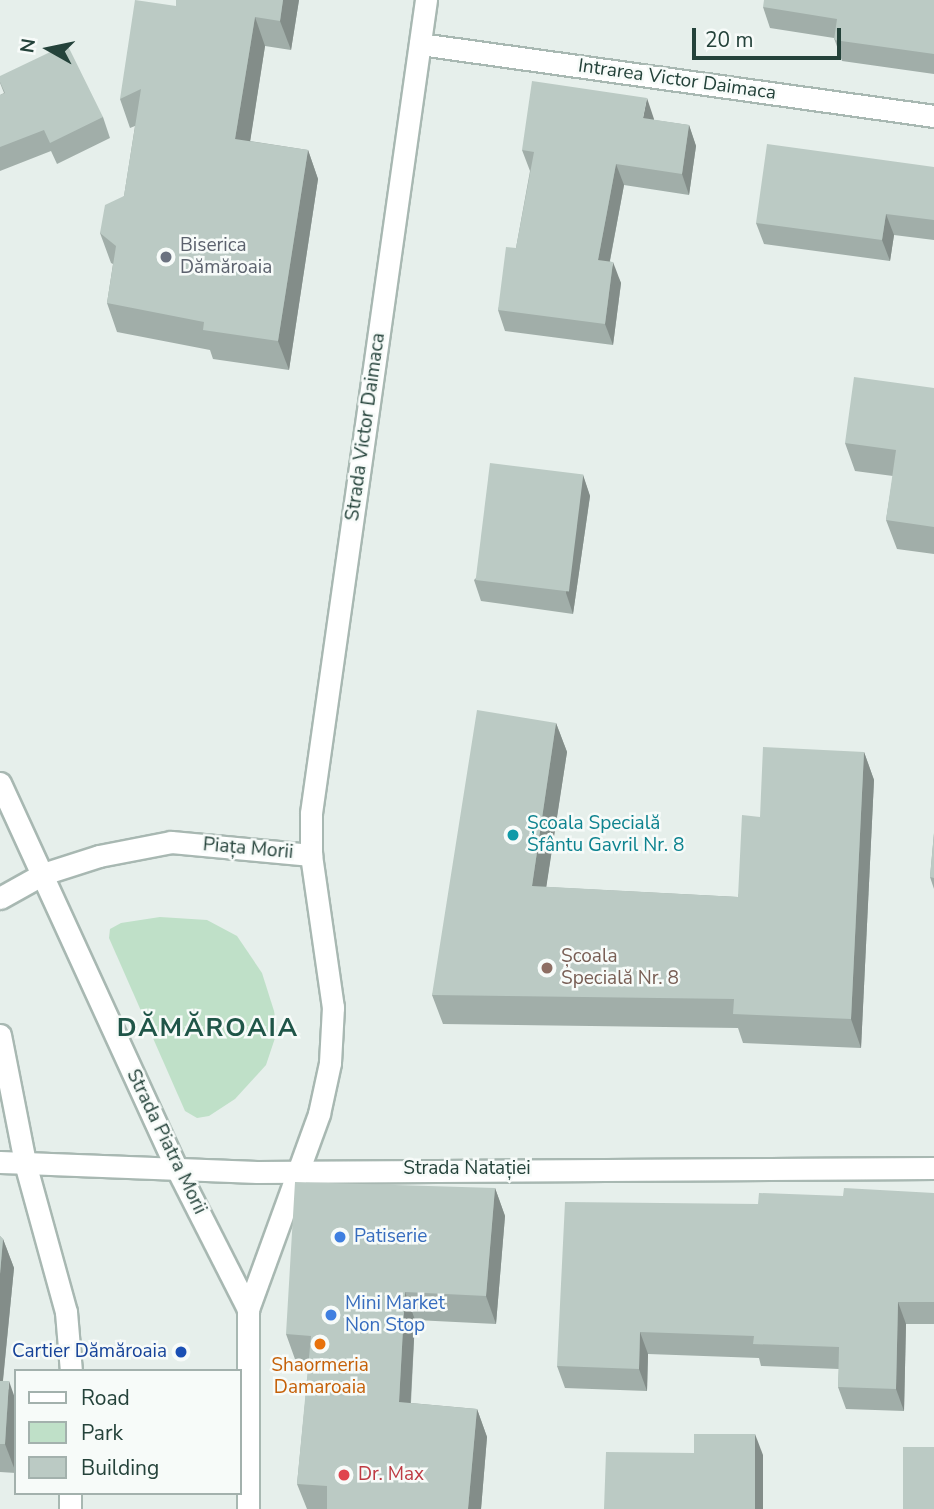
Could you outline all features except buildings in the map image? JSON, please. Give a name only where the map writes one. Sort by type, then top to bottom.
[{"type":"street","name":"Strada Victor Daimaca","points":[[311,855],[311,813],[426,0]]},
{"type":"street","name":"Intrarea Victor Daimaca","points":[[420,44],[934,116]]},
{"type":"street","name":"Strada Piatra Morii","points":[[0,783],[178,1171],[248,1309]]},
{"type":"street","name":"Piața Morii","points":[[0,898],[43,874],[99,856],[171,842],[311,855],[333,1007],[330,1063],[319,1114],[298,1170]]},
{"type":"street","points":[[0,1035],[25,1163],[66,1312],[71,1369]]},
{"type":"street","name":"Strada Natației","points":[[0,1162],[178,1171],[934,1168]]},
{"type":"street","name":"Strada Piatra Morii","points":[[248,1509],[248,1309],[298,1170]]},
{"type":"green space","points":[[160,917],[207,920],[237,936],[262,973],[274,1011],[277,1032],[266,1065],[235,1099],[209,1116],[197,1118],[185,1111],[109,938],[110,929],[121,923]]},
{"type":"place","name":"Biserica Dămăroaia","points":[[166,257]]},
{"type":"place","name":"Școala Specială Sfântu Gavril Nr. 8","points":[[513,835]]},
{"type":"place","name":"Școala Specială Nr. 8","points":[[547,968]]},
{"type":"place","name":"Patiserie","points":[[340,1237]]},
{"type":"place","name":"Mini Market Non Stop","points":[[331,1315]]},
{"type":"place","name":"Shaormeria Damaroaia","points":[[320,1344]]},
{"type":"place","name":"Cartier Dămăroaia","points":[[181,1352]]},
{"type":"place","name":"Dr. Max","points":[[344,1475]]},
{"type":"district","name":"DĂMĂROAIA","points":[[208,1028]]}]
